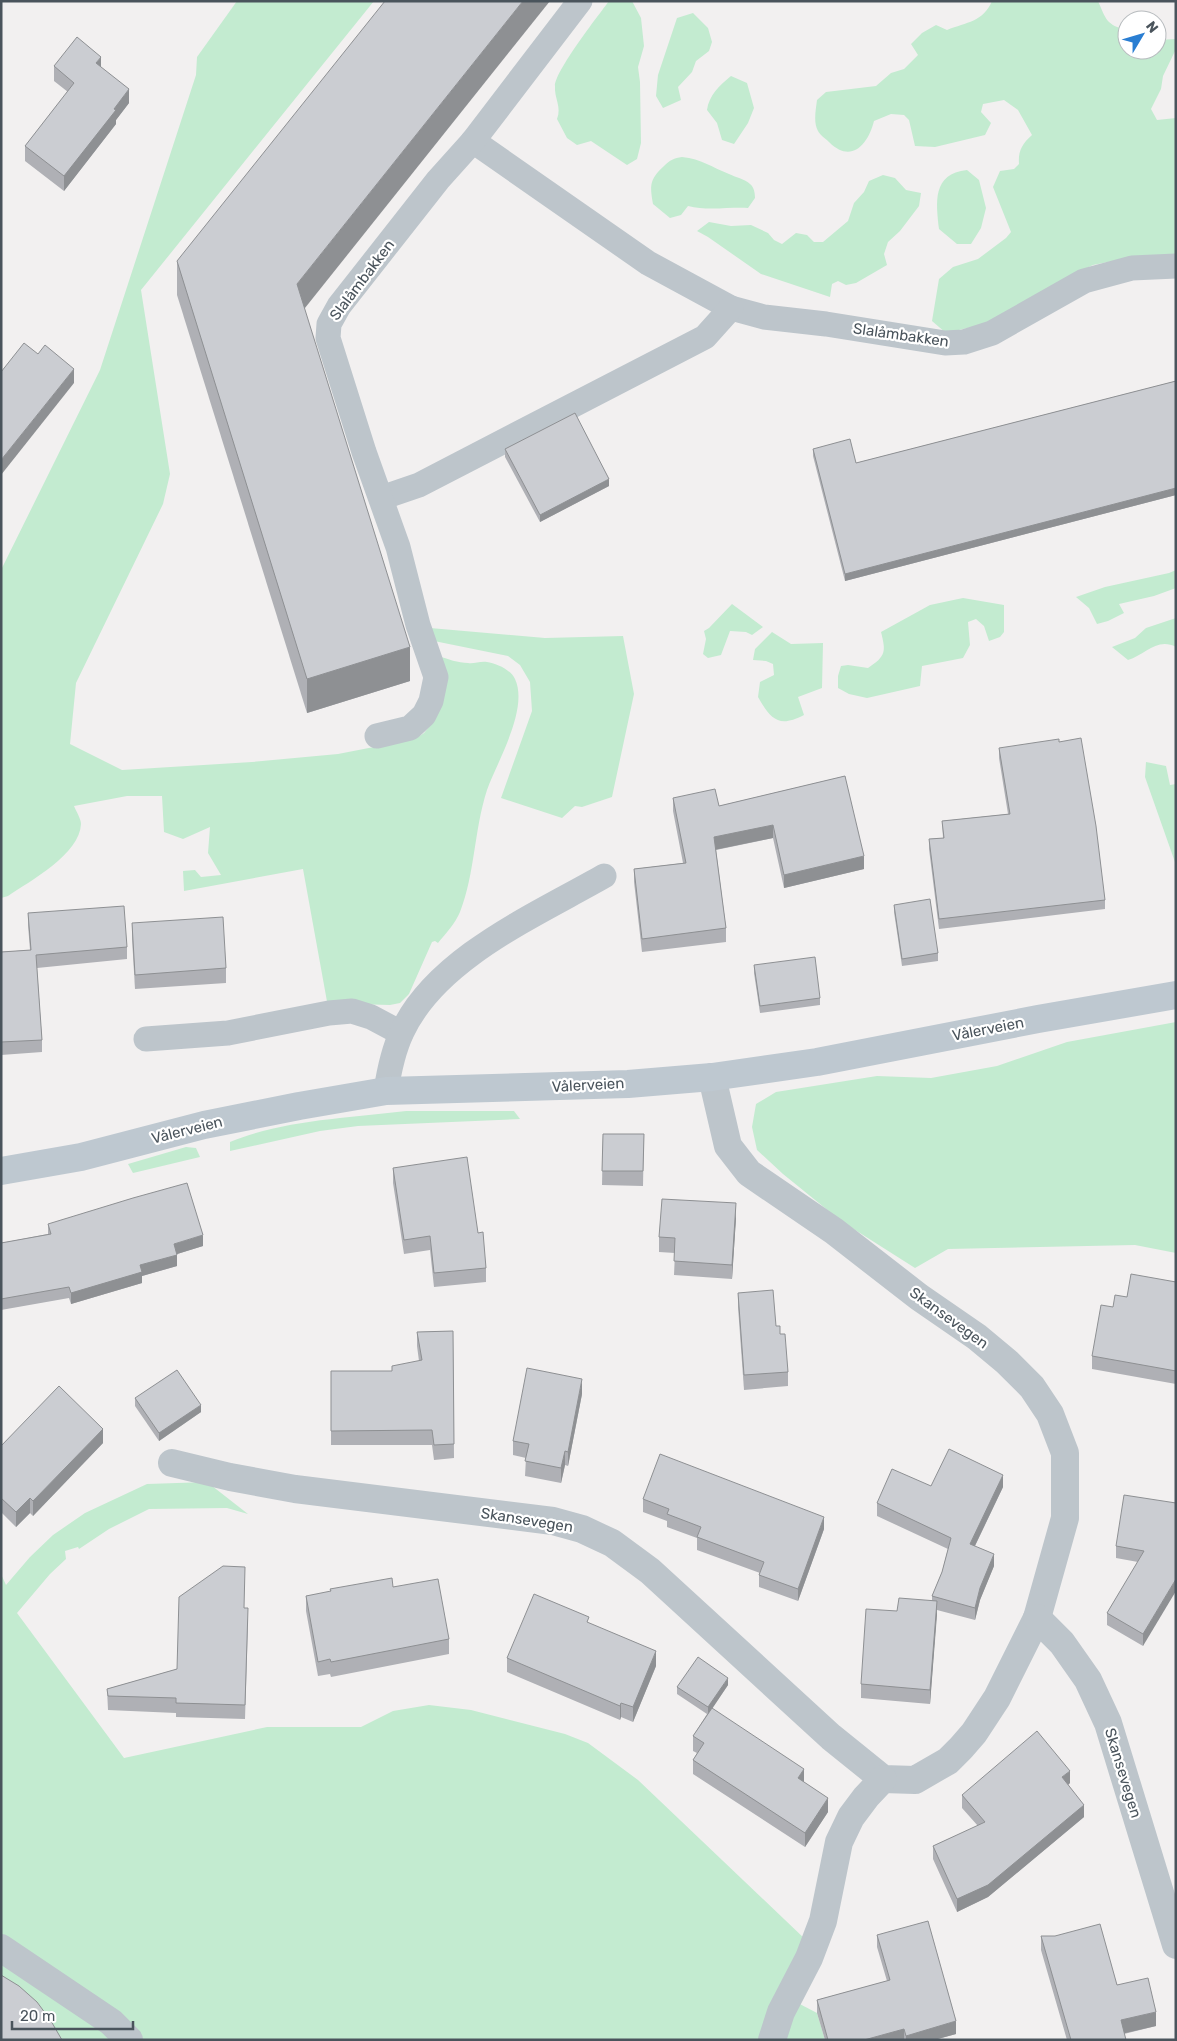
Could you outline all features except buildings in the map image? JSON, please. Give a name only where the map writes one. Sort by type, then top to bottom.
[{"type":"street","name":"Vålerveien","points":[[1,1171],[81,1157],[204,1125],[386,1091],[592,1085],[712,1077],[817,1062],[1176,995]]},
{"type":"street","name":"Skansevegen","points":[[172,1463],[230,1477],[295,1489],[553,1521],[582,1529],[612,1543],[650,1571],[831,1737],[883,1780],[915,1780],[948,1761],[974,1733],[996,1698],[1037,1618],[1065,1518],[1064,1453],[1050,1414],[1032,1387],[1007,1362],[977,1337],[919,1297],[834,1231],[750,1173],[728,1146],[712,1077]]},
{"type":"street","name":"Skansevegen","points":[[1037,1618],[1062,1643],[1088,1680],[1108,1723],[1176,1945]]},
{"type":"street","points":[[772,2040],[781,2012],[810,1958],[823,1921],[839,1842],[851,1817],[866,1797],[883,1780]]},
{"type":"street","points":[[1,1948],[111,2022],[129,2040]]},
{"type":"lane","name":"Slalåmbakken","points":[[377,736],[410,728],[424,715],[431,701],[436,677],[418,625],[398,547],[364,452],[328,338],[329,324],[339,306],[438,180],[473,140],[580,1]]},
{"type":"lane","name":"Slalåmbakken","points":[[473,140],[648,263],[731,308],[764,317],[826,324],[945,343],[964,342],[992,333],[1084,281],[1132,268],[1176,266]]},
{"type":"lane","points":[[381,498],[419,485],[705,337],[731,308]]},
{"type":"lane","points":[[386,1091],[390,1067],[401,1034],[409,1018],[432,988],[453,968],[492,940],[604,876]]},
{"type":"lane","points":[[146,1039],[228,1033],[329,1012],[352,1011],[370,1017],[401,1034]]},
{"type":"green space","points":[[237,1],[374,1],[141,290],[170,474],[163,504],[76,683],[70,744],[122,770],[252,762],[338,754],[415,739],[424,733],[433,722],[438,656],[464,663],[491,663],[499,665],[510,673],[515,679],[518,691],[515,720],[487,790],[479,821],[469,883],[460,912],[438,943],[432,942],[409,994],[400,1003],[390,1005],[353,1004],[328,1007],[303,869],[184,891],[183,871],[195,870],[201,877],[221,875],[208,853],[210,827],[183,839],[164,832],[162,796],[127,796],[74,806],[81,824],[72,846],[41,875],[8,896],[1,898],[1,570],[100,370],[196,75],[197,57]]},
{"type":"green space","points":[[609,1],[632,1],[641,18],[644,46],[638,67],[641,143],[637,159],[627,165],[591,141],[577,145],[567,138],[557,119],[559,110],[555,86],[557,79],[578,44]]},
{"type":"green space","points":[[992,1],[1098,1],[1108,20],[1117,27],[1117,60],[1167,60],[1167,39],[1176,39],[1176,49],[1163,76],[1161,89],[1151,109],[1157,120],[1176,118],[1176,256],[1138,256],[1093,265],[1066,278],[985,324],[946,333],[932,321],[939,279],[953,267],[978,259],[1011,232],[993,187],[1000,171],[1014,169],[1019,164],[1021,148],[1032,135],[1018,110],[1004,100],[983,104],[981,112],[991,123],[985,135],[935,147],[915,146],[909,120],[904,115],[891,114],[874,121],[868,138],[857,149],[844,151],[837,148],[818,131],[815,120],[817,100],[826,92],[876,86],[891,73],[904,69],[918,55],[911,44],[922,33],[936,25],[947,30],[974,20],[988,8]]},
{"type":"green space","points":[[693,13],[708,28],[712,42],[709,51],[696,61],[692,72],[678,87],[681,100],[663,108],[656,96],[658,75],[677,18]]},
{"type":"green space","points":[[731,76],[747,83],[754,108],[748,123],[734,144],[722,140],[717,123],[707,110],[713,95]]},
{"type":"green space","points":[[682,157],[701,161],[745,181],[752,187],[755,198],[748,208],[710,209],[688,206],[681,215],[670,218],[653,204],[652,183],[653,179],[666,164]]},
{"type":"green space","points":[[967,170],[979,180],[986,208],[981,228],[971,244],[957,244],[939,229],[937,200],[942,183],[947,177]]},
{"type":"green space","points":[[883,175],[895,178],[906,190],[921,193],[919,206],[900,231],[888,242],[884,254],[887,265],[856,283],[846,285],[838,281],[832,284],[830,297],[761,274],[697,231],[709,222],[731,226],[751,225],[768,233],[774,240],[782,244],[796,233],[807,235],[814,242],[823,242],[848,221],[854,203],[864,192],[869,181]]},
{"type":"green space","points":[[1176,570],[1176,588],[1154,596],[1119,604],[1124,613],[1097,624],[1089,608],[1076,597],[1105,587]]},
{"type":"green space","points":[[963,598],[1004,605],[1004,632],[1000,637],[989,641],[984,626],[976,619],[968,622],[970,645],[963,658],[922,666],[920,686],[867,698],[849,694],[838,688],[838,676],[841,666],[848,665],[868,668],[881,657],[884,644],[881,632],[930,605]]},
{"type":"green space","points":[[732,604],[763,627],[752,635],[746,632],[730,631],[721,655],[708,658],[703,654],[706,639],[704,631]]},
{"type":"green space","points":[[1176,618],[1176,647],[1169,644],[1157,645],[1128,660],[1112,647],[1135,638],[1146,628]]},
{"type":"green space","points":[[430,628],[545,638],[623,636],[634,694],[612,797],[582,807],[575,806],[562,818],[501,798],[532,711],[530,682],[520,665],[508,656],[434,641]]},
{"type":"green space","points":[[772,632],[791,644],[823,643],[822,688],[798,697],[804,715],[788,721],[776,720],[767,711],[758,697],[760,682],[774,675],[773,664],[766,661],[753,660],[755,649]]},
{"type":"green space","points":[[1146,762],[1166,766],[1170,785],[1176,784],[1176,865],[1145,777]]},
{"type":"green space","points":[[1176,1022],[1176,1253],[1135,1245],[948,1249],[915,1268],[841,1221],[783,1174],[757,1150],[752,1127],[756,1104],[776,1092],[877,1076],[931,1078],[997,1066],[1067,1042]]},
{"type":"green space","points":[[406,1111],[514,1111],[520,1119],[358,1126],[320,1131],[230,1151],[230,1142],[294,1124]]},
{"type":"green space","points":[[186,1147],[196,1148],[200,1157],[133,1173],[128,1164]]},
{"type":"green space","points":[[207,1482],[248,1514],[227,1508],[149,1509],[109,1529],[79,1549],[78,1547],[65,1551],[66,1559],[50,1574],[17,1613],[124,1758],[267,1727],[361,1727],[393,1711],[429,1705],[471,1710],[565,1734],[588,1743],[638,1780],[806,1940],[764,2040],[143,2040],[134,2028],[1,1937],[1,1574],[6,1585],[30,1557],[53,1535],[85,1513],[147,1484]]},
{"type":"green space","points":[[1,1960],[114,2040],[46,2040],[1,2001]]},
{"type":"green space","points":[[794,2001],[817,2013],[825,2040],[781,2040]]}]
